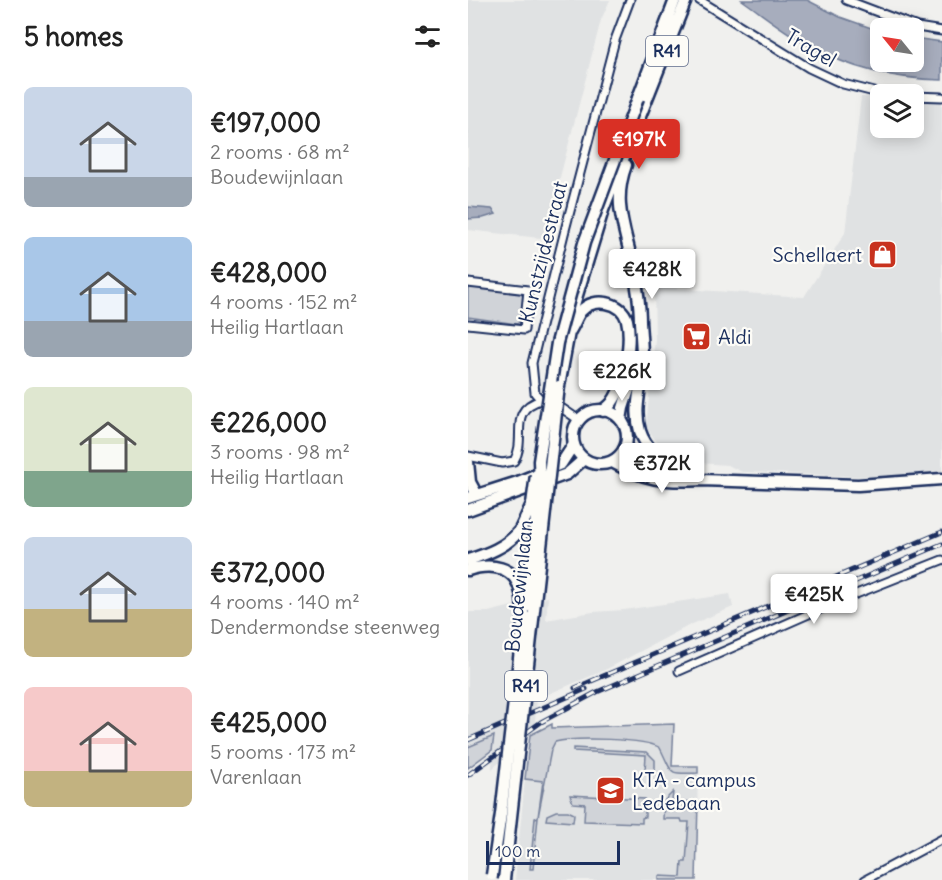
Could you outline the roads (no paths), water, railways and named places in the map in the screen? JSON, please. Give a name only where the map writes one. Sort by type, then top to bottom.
[{"type":"main road","name":"R41","points":[[643,100],[675,0]]},
{"type":"main road","name":"R41","points":[[643,100],[686,0]]},
{"type":"main road","points":[[643,100],[641,124],[622,175],[619,194],[619,213],[638,294],[642,373],[637,405],[640,432],[646,444],[659,459],[679,475]]},
{"type":"main road","name":"Boudewijnlaan","points":[[504,880],[559,386],[577,294],[603,210],[643,100]]},
{"type":"main road","name":"Boudewijnlaan","points":[[468,560],[491,552],[506,543],[520,530],[532,504],[551,373],[566,303],[596,207],[643,100]]},
{"type":"main road","name":"Boudewijnlaan","points":[[569,333],[582,310],[591,304],[613,304],[622,311],[628,326],[627,358],[623,377],[612,403],[603,411]]},
{"type":"main road","points":[[621,420],[623,408],[635,377],[640,344]]},
{"type":"main road","points":[[603,411],[621,420],[627,433],[624,451],[612,462],[598,465],[579,455],[574,444],[574,430],[579,420],[590,412],[603,411]]},
{"type":"main road","points":[[468,462],[472,497],[518,482],[561,464],[574,444]]},
{"type":"main road","points":[[624,451],[638,462],[701,480]]},
{"type":"main road","points":[[468,510],[567,474],[584,459]]},
{"type":"main road","name":"Boudewijnlaan","points":[[491,880],[536,521],[540,482],[539,460]]},
{"type":"main road","points":[[612,462],[639,476],[683,481],[858,485],[942,479]]},
{"type":"main road","name":"Boudewijnlaan","points":[[468,570],[493,566],[503,568],[512,575],[522,594],[524,615]]},
{"type":"street","name":"Kunstzijdestraat","points":[[542,400],[535,393],[532,363],[615,40],[630,0]]},
{"type":"street","name":"Tragel","points":[[699,0],[809,68],[843,84],[870,91]]},
{"type":"street","points":[[846,0],[917,27],[942,31]]},
{"type":"street","points":[[924,96],[942,97]]},
{"type":"street","points":[[468,283],[528,290],[524,330],[468,324]]},
{"type":"street","points":[[468,456],[502,464],[514,461],[518,454],[520,420],[528,404],[542,400],[560,406],[579,420]]},
{"type":"street","points":[[678,671],[837,602],[942,560]]},
{"type":"street","points":[[865,880],[942,839]]},
{"type":"water","points":[[742,0],[807,0],[840,17],[870,28],[870,70],[827,55],[794,36]]},
{"type":"water","points":[[924,39],[942,42],[942,80],[875,72],[924,72]]},
{"type":"water","points":[[468,207],[492,209],[496,214],[468,219]]},
{"type":"railway","points":[[575,688],[942,532]]},
{"type":"railway","points":[[468,775],[541,722],[597,692],[942,544]]},
{"type":"railway","points":[[468,740],[586,689]]},
{"type":"place","name":"Schellaert","points":[[883,255]]},
{"type":"place","name":"Aldi","points":[[697,337]]},
{"type":"place","name":"KTA - campus Ledebaan","points":[[611,791]]}]
